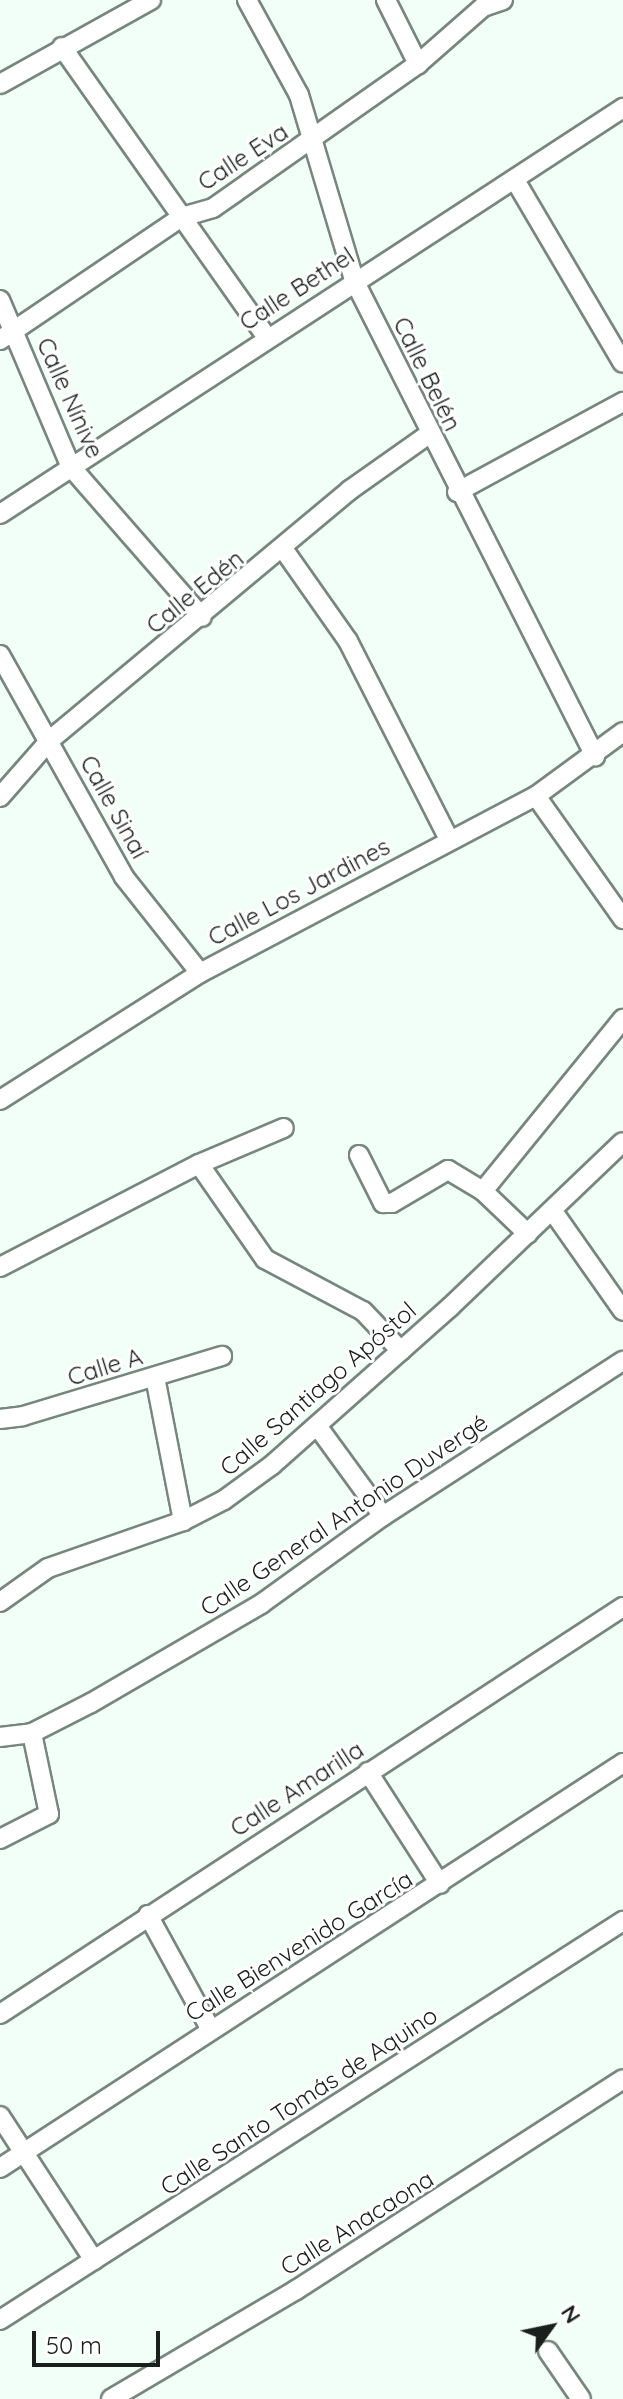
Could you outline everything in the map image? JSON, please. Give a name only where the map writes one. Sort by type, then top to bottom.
[{"type":"street","points":[[0,84],[151,0]]},
{"type":"street","name":"Calle Belén","points":[[247,0],[299,95],[354,280],[457,492],[595,756]]},
{"type":"street","points":[[386,0],[418,64]]},
{"type":"street","name":"Calle Eva","points":[[7,335],[182,217],[213,208],[418,64],[483,4],[503,0]]},
{"type":"street","points":[[62,47],[267,338]]},
{"type":"street","name":"Calle Bethel","points":[[0,514],[354,280],[515,180],[623,108]]},
{"type":"street","points":[[515,180],[623,363]]},
{"type":"street","name":"Calle Nínive","points":[[0,300],[7,335],[71,467],[202,617]]},
{"type":"street","points":[[457,492],[623,402]]},
{"type":"street","name":"Calle Edén","points":[[0,797],[50,740],[284,550],[350,490],[429,434]]},
{"type":"street","points":[[284,550],[348,641],[449,839]]},
{"type":"street","name":"Calle Sinaí","points":[[0,655],[124,877],[200,973]]},
{"type":"street","name":"Calle Los Jardines","points":[[0,1100],[200,973],[449,839],[536,796],[595,756],[623,732]]},
{"type":"street","points":[[536,796],[623,919]]},
{"type":"street","points":[[483,1191],[623,1019]]},
{"type":"street","points":[[0,1267],[199,1164],[284,1128]]},
{"type":"street","name":"Calle Santiago Apóstol","points":[[0,1602],[48,1568],[183,1521],[224,1500],[318,1427],[623,1142]]},
{"type":"street","points":[[359,1155],[388,1205],[448,1170],[483,1191],[528,1234]]},
{"type":"street","points":[[199,1164],[265,1259],[363,1311],[401,1351]]},
{"type":"street","points":[[552,1210],[623,1311]]},
{"type":"street","name":"Calle A","points":[[0,1419],[222,1356]]},
{"type":"street","name":"Calle General Antonio Duvergé","points":[[0,1737],[32,1733],[261,1604],[383,1516],[623,1361]]},
{"type":"street","points":[[155,1377],[183,1521]]},
{"type":"street","points":[[318,1427],[383,1516]]},
{"type":"street","name":"Calle Amarilla","points":[[0,2014],[623,1607]]},
{"type":"street","points":[[0,1839],[49,1814],[32,1733]]},
{"type":"street","name":"Calle Bienvenido García","points":[[0,2168],[623,1763]]},
{"type":"street","points":[[368,1772],[440,1884]]},
{"type":"street","points":[[148,1915],[211,2030]]},
{"type":"street","name":"Calle Santo Tomás de Aquino","points":[[0,2320],[623,1921]]},
{"type":"street","name":"Calle Anacaona","points":[[111,2399],[296,2290],[623,2079]]},
{"type":"street","points":[[0,2116],[94,2260]]},
{"type":"street","points":[[548,2351],[581,2399]]}]
